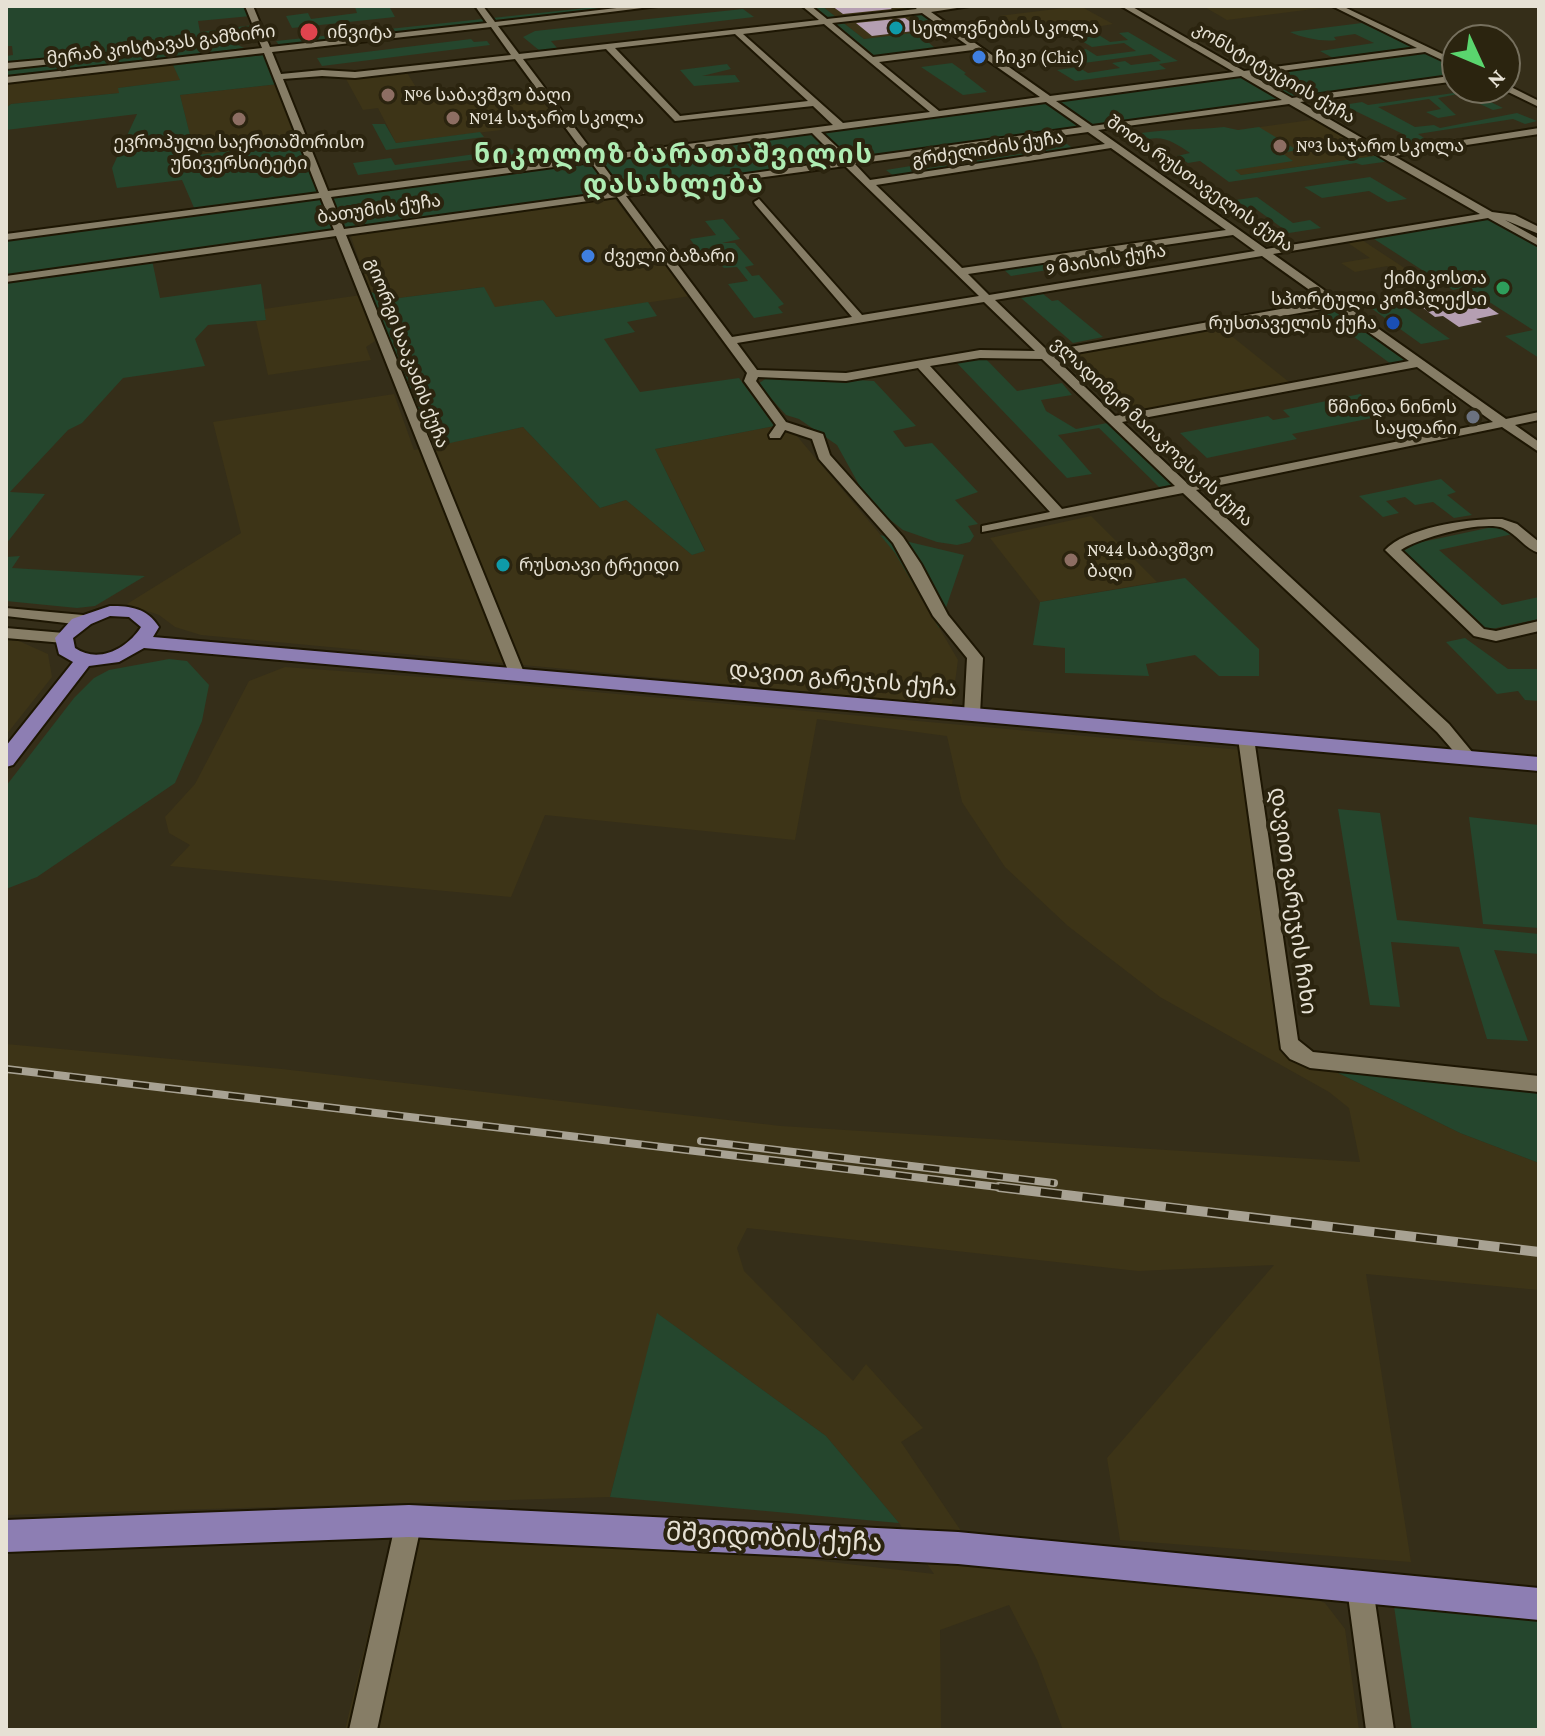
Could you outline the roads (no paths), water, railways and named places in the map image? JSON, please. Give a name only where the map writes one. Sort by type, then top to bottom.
[{"type":"main road","points":[[110,611],[138,614],[146,619],[150,627],[143,642],[123,654],[85,659],[66,650],[64,638],[83,620],[110,611]]},
{"type":"main road","name":"დავით გარეჯის ქუჩა","points":[[143,642],[1539,764]]},
{"type":"main road","points":[[6,760],[85,659]]},
{"type":"main road","name":"მშვიდობის ქუჩა","points":[[6,1536],[409,1521],[958,1548],[1539,1604]]},
{"type":"street","name":"გიორგი სააკაძის ქუჩა","points":[[249,6],[517,675]]},
{"type":"street","points":[[479,6],[753,373]]},
{"type":"street","name":"მერაბ კოსტავას გამზირი","points":[[490,20],[590,6]]},
{"type":"street","name":"მერაბ კოსტავას გამზირი","points":[[6,80],[234,54],[266,45],[490,20],[654,6]]},
{"type":"street","points":[[806,6],[938,114]]},
{"type":"street","points":[[279,77],[322,73],[355,75],[826,22],[921,8],[966,6]]},
{"type":"street","name":"კონსტიტუციის ქუჩა","points":[[1125,6],[1539,243]]},
{"type":"street","points":[[1336,6],[1441,56]]},
{"type":"street","name":"შოთა რუსთაველის ქუჩა","points":[[921,8],[1539,448]]},
{"type":"street","points":[[737,32],[841,127]]},
{"type":"street","points":[[247,38],[266,45]]},
{"type":"street","points":[[234,54],[251,47],[236,43]]},
{"type":"street","name":"მერაბ კოსტავას გამზირი","points":[[225,44],[266,45]]},
{"type":"street","points":[[609,47],[678,119],[815,103]]},
{"type":"street","points":[[872,60],[975,47]]},
{"type":"street","name":"ბათუმის ქუჩა","points":[[6,237],[1426,49]]},
{"type":"street","name":"მერაბ კოსტავას გამზირი","points":[[6,66],[130,54]]},
{"type":"street","name":"ბათუმის ქუჩა","points":[[6,279],[1441,80]]},
{"type":"street","points":[[1521,95],[1539,104]]},
{"type":"street","name":"ვლადიმერ მაიაკოვსკის ქუჩა","points":[[814,130],[1112,420],[1443,728],[1469,758]]},
{"type":"street","points":[[1384,155],[1539,131]]},
{"type":"street","name":"გრძელიძის ქუჩა","points":[[867,183],[1114,145]]},
{"type":"street","points":[[759,202],[860,320]]},
{"type":"street","name":"კონსტიტუციის ქუჩა","points":[[1490,215],[1511,217],[1539,231]]},
{"type":"street","name":"9 მაისის ქუჩა","points":[[729,341],[1490,215]]},
{"type":"street","points":[[957,272],[1235,232]]},
{"type":"street","points":[[753,373],[846,377],[980,354],[1044,355],[1335,303]]},
{"type":"street","points":[[1112,420],[1419,363]]},
{"type":"street","points":[[921,364],[1059,514]]},
{"type":"street","points":[[753,373],[750,381],[778,430],[818,437],[824,456],[898,540],[941,616],[975,658],[972,714]]},
{"type":"street","points":[[987,529],[1539,416]]},
{"type":"street","points":[[1539,549],[1508,525],[1485,522],[1404,542],[1392,550],[1479,633],[1496,636],[1539,626]]},
{"type":"street","points":[[6,612],[83,620]]},
{"type":"street","points":[[6,633],[64,638]]},
{"type":"street","name":"დავით გარეჯის ჩიხი","points":[[1246,738],[1288,1043],[1297,1053],[1310,1060],[1539,1084]]},
{"type":"street","points":[[363,1730],[409,1521]]},
{"type":"street","points":[[1360,1588],[1380,1730]]},
{"type":"railway","points":[[6,1069],[1015,1189]]},
{"type":"railway","points":[[701,1141],[1054,1183]]},
{"type":"railway","points":[[999,1187],[1539,1252]]},
{"type":"place","name":"სელოვნების სკოლა","points":[[896,28]]},
{"type":"place","name":"ინვიტა","points":[[309,32]]},
{"type":"place","name":"ჩიკი (Chic)","points":[[979,57]]},
{"type":"place","name":"№6 საბავშვო ბაღი","points":[[388,95]]},
{"type":"place","name":"№14 საჯარო სკოლა","points":[[453,118]]},
{"type":"place","name":"ევროპული საერთაშორისო უნივერსიტეტი","points":[[239,119]]},
{"type":"place","name":"№3 საჯარო სკოლა","points":[[1280,146]]},
{"type":"place","name":"ძველი ბაზარი","points":[[588,256]]},
{"type":"place","name":"ქიმიკოსთა სპორტული კომპლექსი","points":[[1503,288]]},
{"type":"place","name":"რუსთაველის ქუჩა","points":[[1393,323]]},
{"type":"place","name":"წმინდა ნინოს საყდარი","points":[[1473,417]]},
{"type":"place","name":"№44 საბავშვო ბაღი","points":[[1071,560]]},
{"type":"place","name":"რუსთავი ტრეიდი","points":[[503,565]]},
{"type":"district","name":"ნიკოლოზ ბარათაშვილის დასახლება","points":[[674,170]]}]
